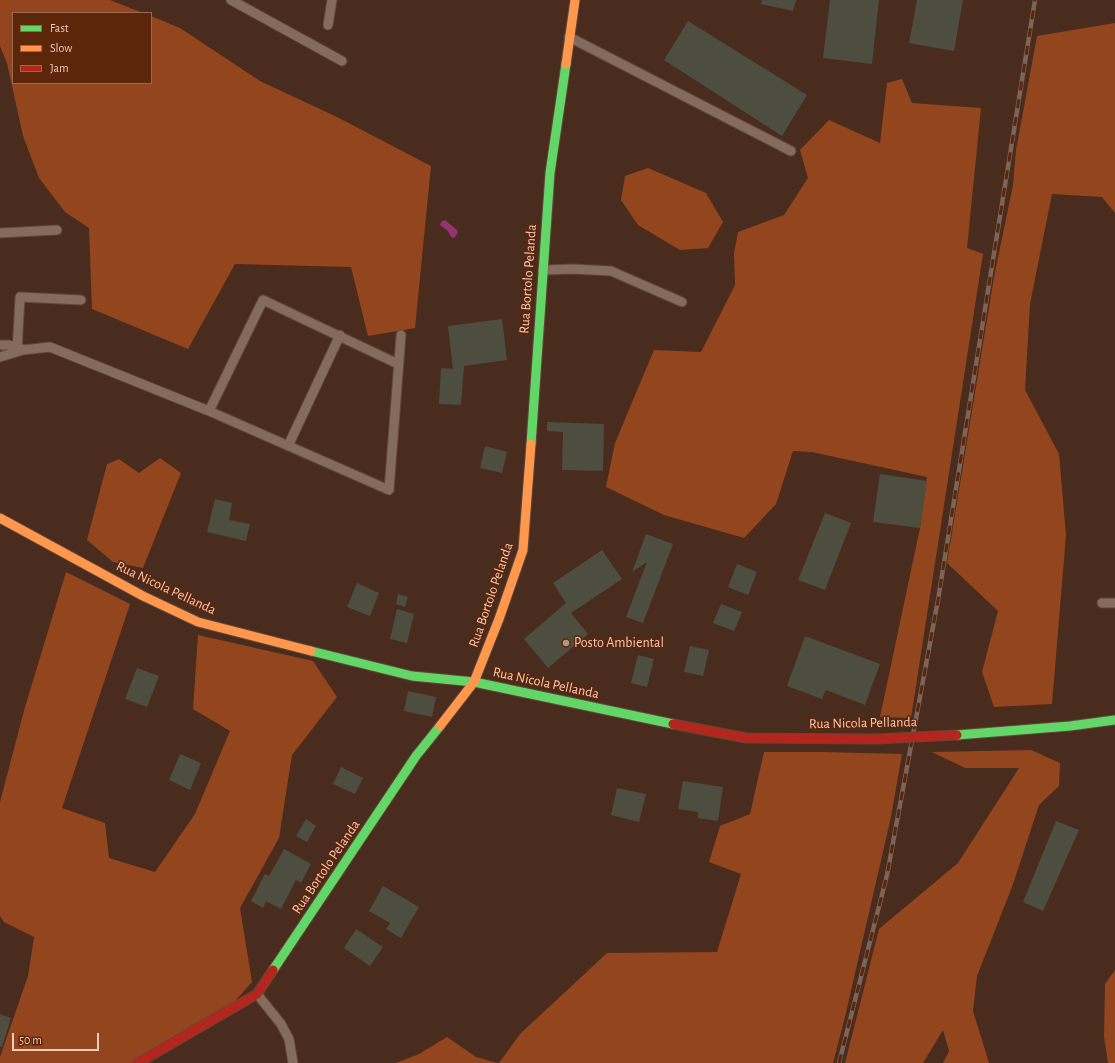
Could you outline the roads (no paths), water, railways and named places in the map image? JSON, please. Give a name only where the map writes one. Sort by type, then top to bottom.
[{"type":"street","points":[[231,0],[342,61]]},
{"type":"street","points":[[328,25],[332,0]]},
{"type":"street","name":"Rua Bortolo Pelanda","points":[[138,1063],[257,994],[322,899],[416,756],[474,682],[499,619],[523,550],[550,173],[575,0]]},
{"type":"street","points":[[570,37],[791,151]]},
{"type":"street","points":[[0,233],[57,230]]},
{"type":"street","points":[[543,270],[573,269],[610,272],[682,302]]},
{"type":"street","points":[[19,350],[20,297],[81,300]]},
{"type":"street","points":[[209,411],[263,300],[340,335],[398,364]]},
{"type":"street","points":[[288,446],[340,335]]},
{"type":"street","points":[[0,357],[19,350],[50,347],[209,411],[389,490],[401,335]]},
{"type":"street","points":[[0,345],[19,350]]},
{"type":"street","name":"Rua Nicola Pellanda","points":[[0,518],[143,596],[198,622],[412,676],[474,682],[560,701],[746,738],[876,738],[957,735],[1070,726],[1115,720]]},
{"type":"street","points":[[1102,603],[1115,603]]},
{"type":"street","points":[[257,994],[281,1024],[289,1039],[293,1063]]},
{"type":"railway","points":[[839,1063],[887,875],[938,600],[1035,0]]},
{"type":"place","name":"Posto Ambiental","points":[[566,643]]}]
